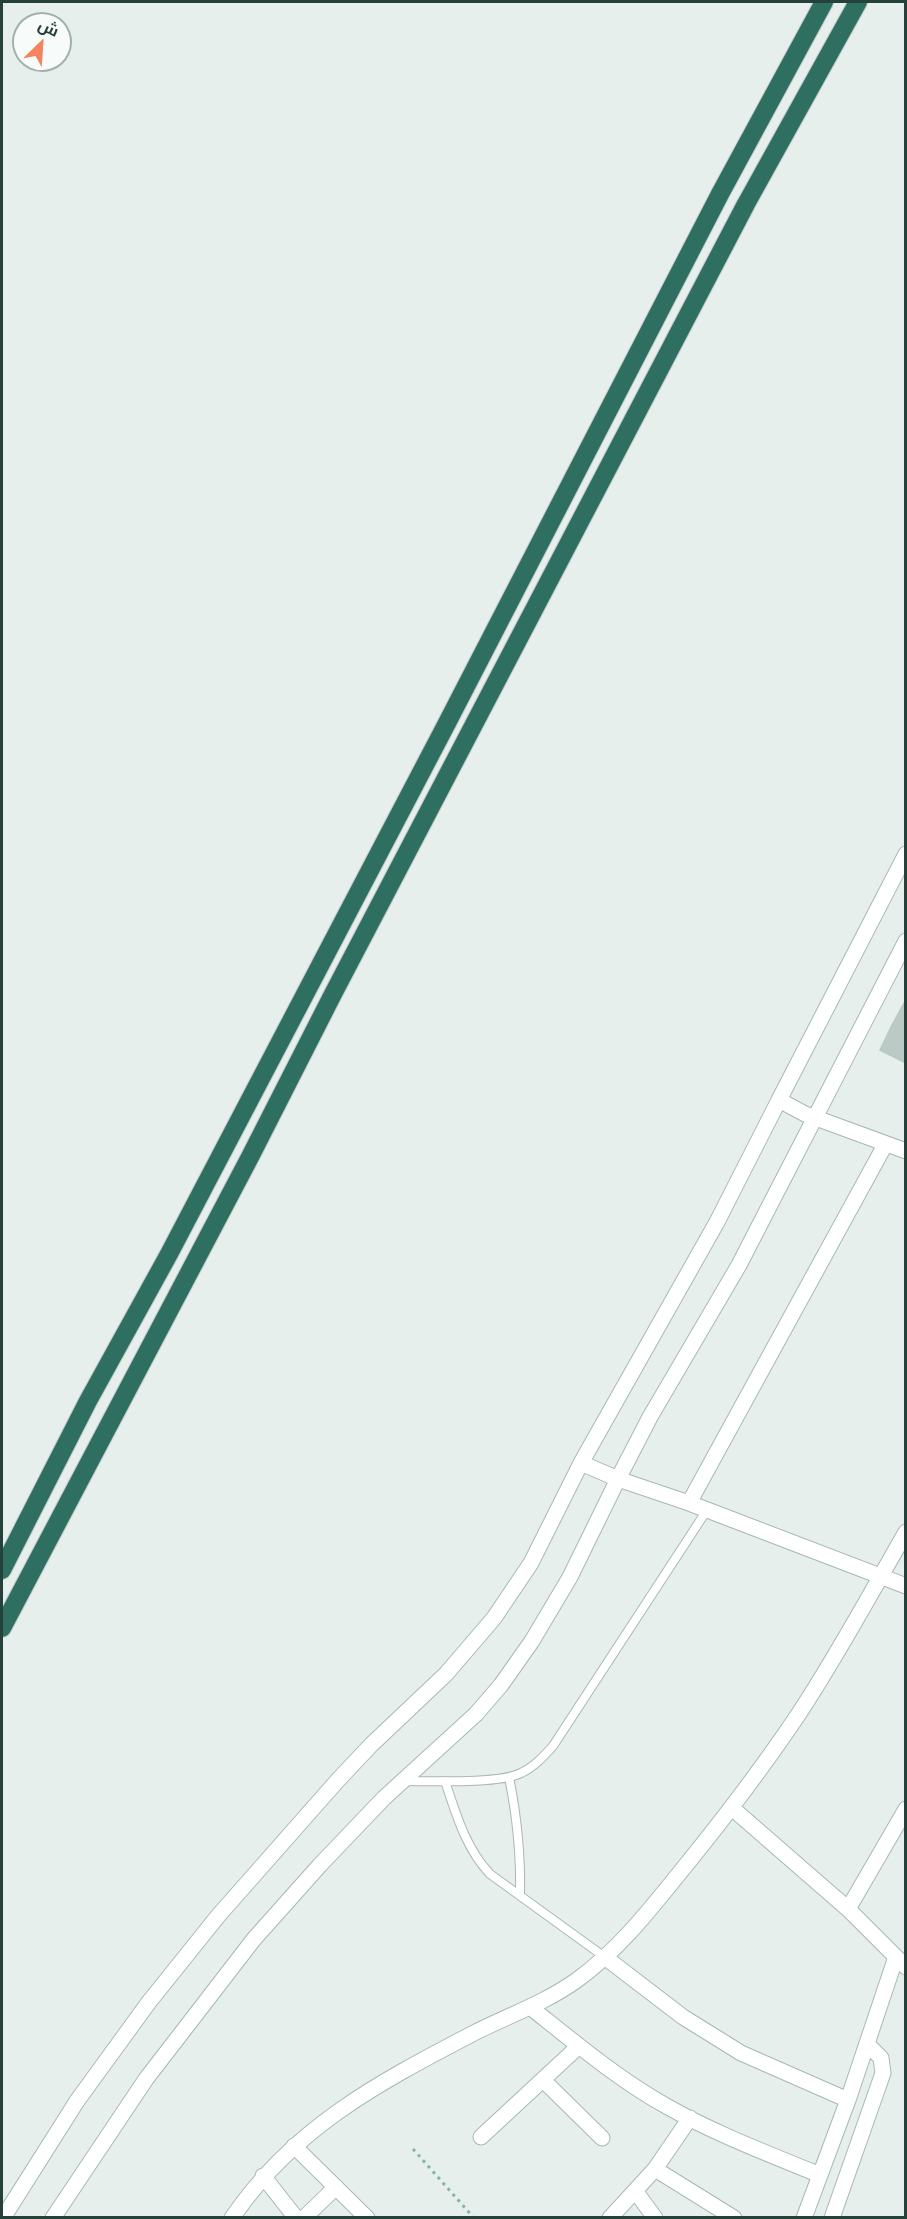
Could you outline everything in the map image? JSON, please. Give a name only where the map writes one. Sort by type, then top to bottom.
[{"type":"highway","points":[[2,1570],[88,1401],[169,1254],[441,735],[720,194],[824,2]]},
{"type":"highway","points":[[2,1628],[245,1167],[746,204],[858,2]]},
{"type":"street","points":[[3,2217],[77,2101],[149,2002],[218,1916],[370,1745],[446,1674],[494,1618],[531,1563],[582,1462],[717,1222],[906,854]]},
{"type":"street","points":[[53,2217],[146,2079],[254,1939],[384,1798],[477,1714],[532,1641],[570,1577],[650,1417],[739,1265],[906,941]]},
{"type":"street","points":[[779,1100],[793,1109],[906,1151]]},
{"type":"street","points":[[689,1503],[885,1144]]},
{"type":"street","points":[[582,1462],[618,1479],[689,1503],[906,1586]]},
{"type":"street","points":[[232,2217],[263,2176],[294,2146],[340,2109],[370,2089],[474,2033],[530,2007],[574,1982],[606,1958],[639,1923],[732,1808],[798,1714],[906,1532]]},
{"type":"street","points":[[732,1808],[848,1909],[901,1962],[867,2044],[804,2217]]},
{"type":"street","points":[[848,1909],[906,1809]]},
{"type":"street","points":[[606,1958],[683,2017],[741,2053],[848,2100]]},
{"type":"street","points":[[530,2007],[579,2046],[639,2088],[690,2118],[820,2175]]},
{"type":"street","points":[[832,2217],[883,2073],[881,2058],[867,2044]]},
{"type":"street","points":[[481,2137],[579,2046]]},
{"type":"street","points":[[543,2080],[602,2138]]},
{"type":"street","points":[[610,2217],[636,2192],[655,2169],[690,2118]]},
{"type":"street","points":[[294,2146],[367,2217]]},
{"type":"street","points":[[655,2169],[734,2217]]},
{"type":"street","points":[[263,2176],[296,2217]]},
{"type":"street","points":[[304,2217],[336,2187]]},
{"type":"street","points":[[636,2192],[656,2217]]},
{"type":"lane","points":[[403,1781],[509,1777],[521,1774],[531,1767],[553,1746],[707,1510]]},
{"type":"lane","points":[[509,1777],[521,1858],[520,1895]]},
{"type":"lane","points":[[445,1781],[462,1829],[482,1865],[490,1874],[606,1958]]},
{"type":"path","points":[[413,2149],[474,2217]]},
{"type":"building","points":[[904,1003],[906,1004],[906,1032],[892,1025]]},
{"type":"building","points":[[892,1025],[906,1032],[906,1063],[880,1050]]}]
